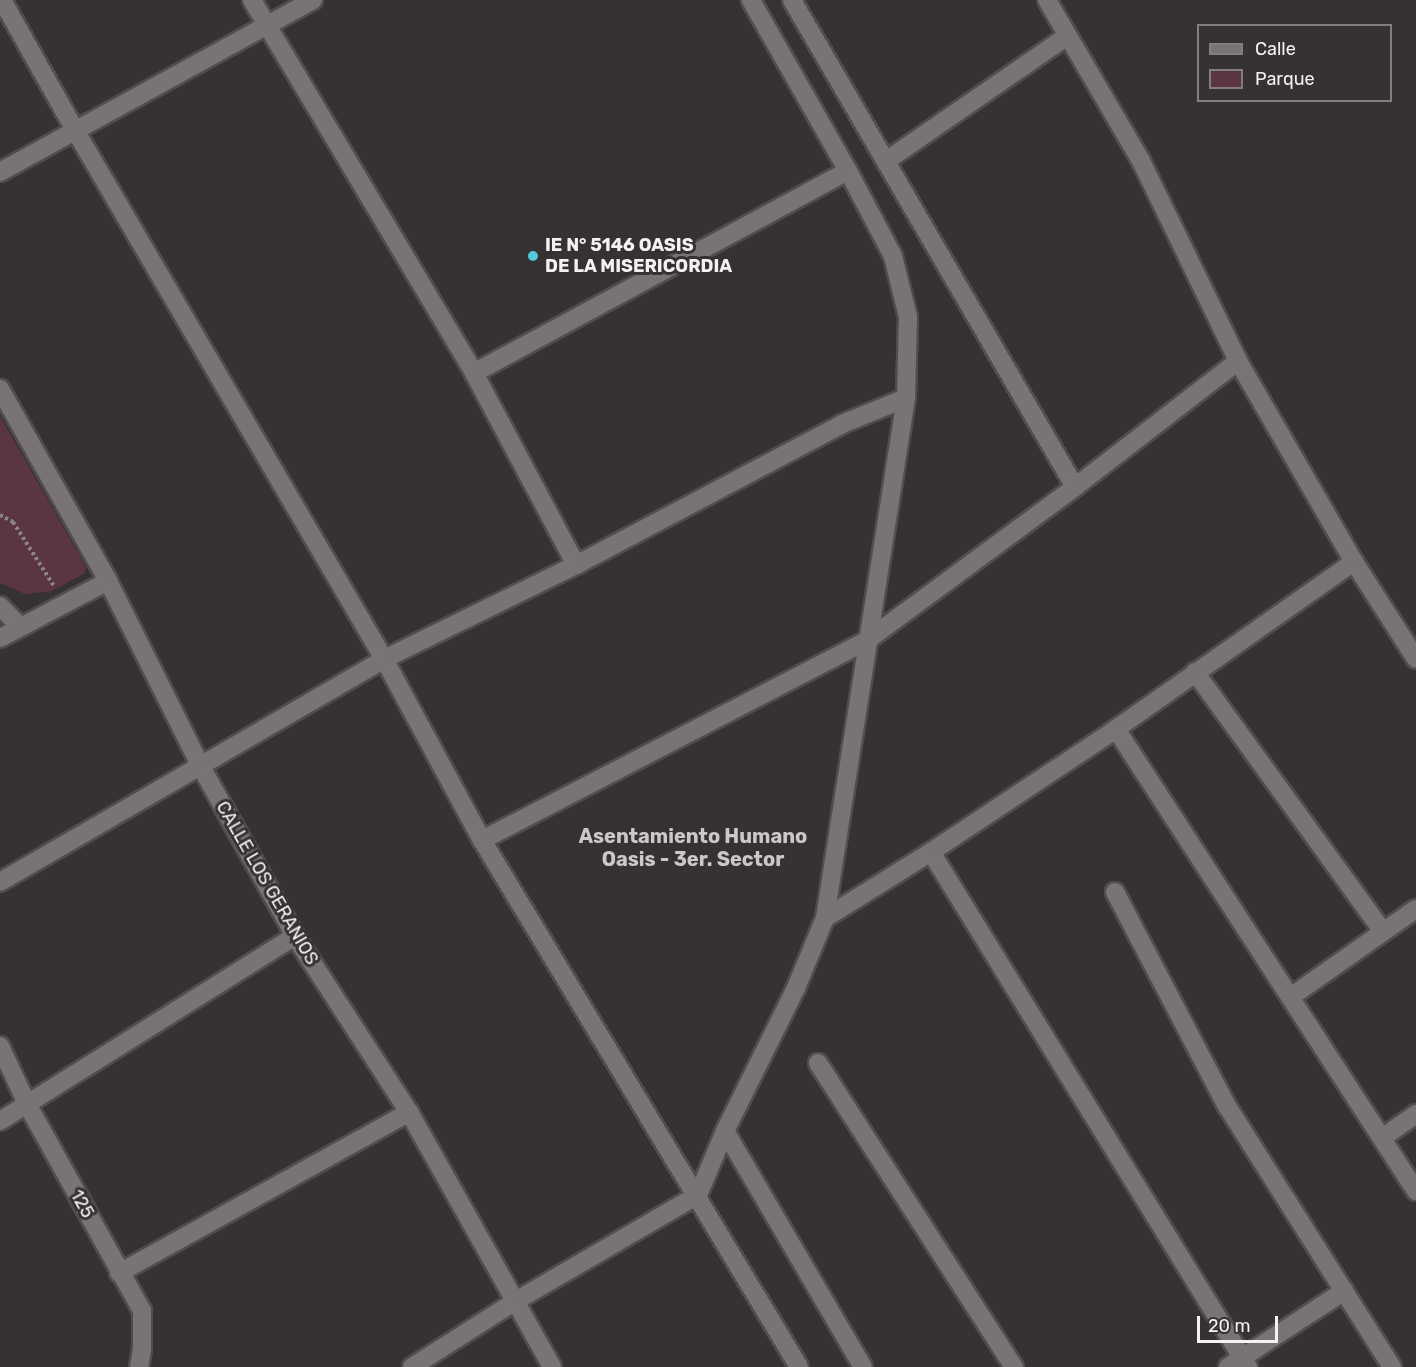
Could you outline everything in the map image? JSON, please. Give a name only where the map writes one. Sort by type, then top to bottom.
[{"type":"street","points":[[2,0],[75,130],[384,659],[482,840],[698,1195],[799,1367]]},
{"type":"street","points":[[252,0],[474,373],[576,565]]},
{"type":"street","points":[[0,172],[313,0]]},
{"type":"street","points":[[412,1367],[514,1302],[698,1195],[724,1131],[796,988],[825,918],[906,398],[908,317],[893,256],[848,171],[751,0]]},
{"type":"street","points":[[792,0],[1075,487]]},
{"type":"street","points":[[1047,0],[1141,160],[1238,361],[1354,562],[1413,649]]},
{"type":"street","points":[[886,161],[1067,36]]},
{"type":"street","points":[[474,373],[848,171]]},
{"type":"street","points":[[482,840],[869,639],[1075,487],[1238,361]]},
{"type":"street","name":"CALLE LOS GERANIOS","points":[[0,389],[108,581],[200,765],[295,936],[409,1112],[552,1367]]},
{"type":"street","points":[[0,882],[384,659],[576,565],[842,424],[906,398]]},
{"type":"street","points":[[825,918],[932,852],[1116,729],[1354,562]]},
{"type":"street","points":[[0,639],[108,581]]},
{"type":"street","points":[[0,606],[20,627]]},
{"type":"street","points":[[1195,672],[1383,932]]},
{"type":"street","points":[[1116,729],[1292,996],[1416,1191]]},
{"type":"street","points":[[932,852],[1239,1364],[1344,1291]]},
{"type":"street","points":[[1115,892],[1227,1106],[1392,1367]]},
{"type":"street","points":[[1292,996],[1416,909]]},
{"type":"street","points":[[0,1121],[295,936]]},
{"type":"street","name":"125","points":[[0,1046],[27,1104],[142,1311],[142,1349],[139,1367]]},
{"type":"street","points":[[818,1063],[1014,1367]]},
{"type":"street","points":[[119,1273],[409,1112]]},
{"type":"street","points":[[1382,1138],[1416,1114]]},
{"type":"street","points":[[724,1131],[863,1367]]},
{"type":"path","points":[[0,515],[13,522],[56,589]]},
{"type":"green space","points":[[0,416],[86,567],[85,573],[52,591],[25,594],[0,583]]},
{"type":"place","name":"IE N° 5146 OASIS DE LA MISERICORDIA","points":[[533,256]]},
{"type":"district","name":"Asentamiento Humano Oasis - 3er. Sector","points":[[693,848]]}]
